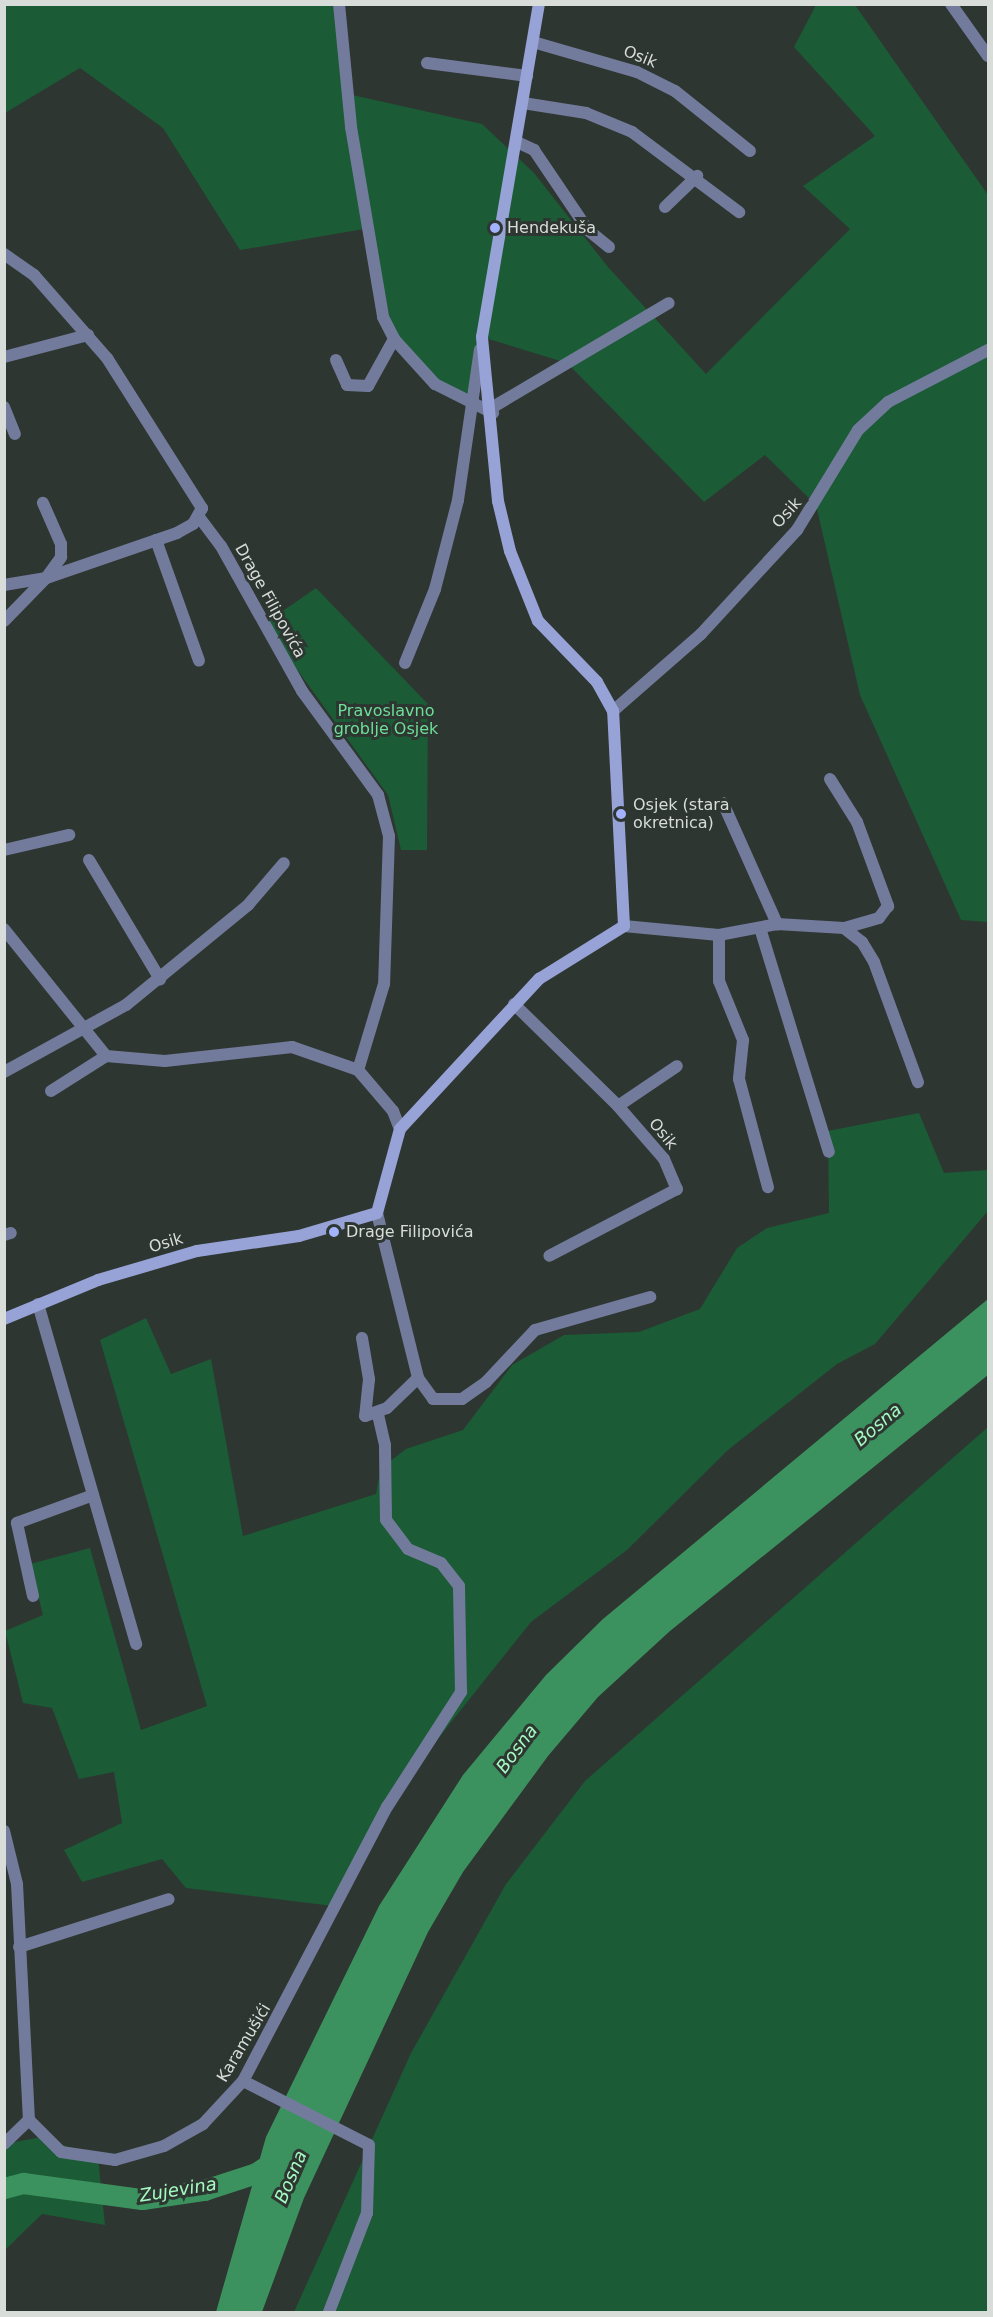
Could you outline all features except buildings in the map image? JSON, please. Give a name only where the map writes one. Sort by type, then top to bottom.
[{"type":"main road","points":[[377,1213],[400,1129],[514,1004],[560,962],[624,926],[613,711],[597,682],[538,621],[510,552],[498,501],[493,410],[482,337],[539,4]]},
{"type":"main road","name":"Osik","points":[[4,1319],[98,1280],[197,1251],[299,1236],[377,1213]]},
{"type":"street","points":[[339,4],[351,128],[383,317],[394,339],[435,384],[493,410],[669,303]]},
{"type":"street","points":[[951,4],[988,56]]},
{"type":"street","name":"Osik","points":[[533,42],[646,76],[708,114],[750,151]]},
{"type":"street","points":[[427,63],[527,76]]},
{"type":"street","points":[[523,103],[586,112],[632,132],[697,176],[739,212]]},
{"type":"street","points":[[516,142],[534,150],[588,230],[609,247]]},
{"type":"street","points":[[665,207],[697,176]]},
{"type":"street","name":"Drage Filipovića","points":[[4,254],[34,275],[88,335],[188,478],[202,508],[199,517],[221,546],[302,691],[378,795],[389,836],[384,984],[358,1070]]},
{"type":"street","points":[[4,357],[88,335]]},
{"type":"street","points":[[405,663],[435,589],[473,420],[482,337]]},
{"type":"street","points":[[336,360],[347,385],[368,386],[394,339]]},
{"type":"street","name":"Osik","points":[[613,711],[700,634],[797,530],[858,430],[888,402],[988,350]]},
{"type":"street","points":[[4,407],[15,434]]},
{"type":"street","points":[[4,621],[46,578],[63,551],[43,503]]},
{"type":"street","points":[[4,585],[46,578],[156,540],[199,517]]},
{"type":"street","points":[[156,540],[199,661]]},
{"type":"street","points":[[624,926],[719,935],[777,924],[844,928],[879,918],[888,906],[857,822],[830,779]]},
{"type":"street","points":[[723,803],[777,924]]},
{"type":"street","points":[[4,850],[69,835]]},
{"type":"street","points":[[89,860],[160,979]]},
{"type":"street","points":[[4,1072],[88,1030],[160,979],[248,905],[284,863]]},
{"type":"street","points":[[760,928],[829,1152]]},
{"type":"street","points":[[844,928],[862,942],[874,962],[918,1082]]},
{"type":"street","points":[[4,929],[88,1030],[106,1056]]},
{"type":"street","points":[[719,935],[719,981],[742,1040],[740,1079],[768,1187]]},
{"type":"street","name":"Osik","points":[[514,1004],[618,1106],[664,1159],[677,1189],[549,1256]]},
{"type":"street","points":[[51,1091],[106,1056],[165,1061],[292,1047],[358,1070],[393,1111],[400,1129]]},
{"type":"street","points":[[618,1106],[677,1066]]},
{"type":"street","points":[[377,1213],[418,1378],[433,1399],[462,1399],[486,1382],[535,1330],[650,1297]]},
{"type":"street","points":[[38,1304],[136,1644]]},
{"type":"street","points":[[362,1338],[369,1379],[366,1416],[378,1414],[418,1378]]},
{"type":"street","name":"Karamušići","points":[[29,2120],[61,2152],[115,2160],[186,2134],[218,2112],[243,2081],[328,1925],[387,1807],[461,1692],[459,1586],[441,1563],[408,1549],[386,1520],[385,1445],[378,1414]]},
{"type":"street","points":[[33,1596],[17,1523],[93,1495]]},
{"type":"street","points":[[4,1831],[17,1884],[29,2120],[6,2140]]},
{"type":"street","points":[[19,1947],[169,1899]]},
{"type":"street","points":[[243,2081],[369,2145],[367,2213],[329,2313]]},
{"type":"green space","points":[[4,5],[339,5],[348,94],[482,124],[534,173],[608,267],[706,374],[850,229],[803,186],[875,136],[794,47],[816,5],[855,5],[988,195],[988,922],[961,920],[860,695],[816,505],[765,455],[704,502],[567,363],[482,337],[469,405],[435,384],[394,339],[370,228],[240,250],[163,128],[80,68],[5,113]]},
{"type":"green space","name":"Pravoslavno groblje Osjek","points":[[316,588],[428,704],[427,850],[401,850],[388,795],[264,624]]},
{"type":"green space","points":[[919,1113],[944,1173],[988,1170],[988,1211],[875,1344],[837,1364],[728,1450],[627,1550],[531,1622],[382,1809],[333,1906],[186,1888],[162,1859],[82,1882],[64,1850],[122,1823],[114,1772],[79,1779],[52,1708],[23,1703],[5,1631],[43,1615],[30,1564],[90,1548],[141,1730],[207,1706],[100,1340],[146,1318],[171,1374],[211,1359],[243,1536],[376,1494],[381,1468],[406,1449],[463,1430],[512,1365],[564,1335],[639,1332],[700,1309],[737,1248],[767,1228],[829,1213],[828,1131]]},
{"type":"green space","points":[[988,1427],[988,2312],[294,2312],[411,2053],[506,1884],[585,1781]]},
{"type":"green space","points":[[41,2137],[98,2158],[105,2225],[42,2214],[5,2250],[5,2144]]},
{"type":"water","name":"Bosna","points":[[988,1299],[988,1375],[670,1631],[598,1697],[548,1756],[463,1872],[428,1932],[304,2198],[262,2312],[216,2312],[266,2137],[379,1906],[463,1775],[546,1675],[603,1619]]},
{"type":"waterway","name":"Zujevina","points":[[4,2188],[23,2183],[142,2199],[204,2190],[256,2173],[279,2158]]},
{"type":"place","name":"Hendekuša","points":[[495,228]]},
{"type":"place","name":"Osjek (stara okretnica)","points":[[621,814]]},
{"type":"place","name":"Drage Filipovića","points":[[334,1232]]}]
